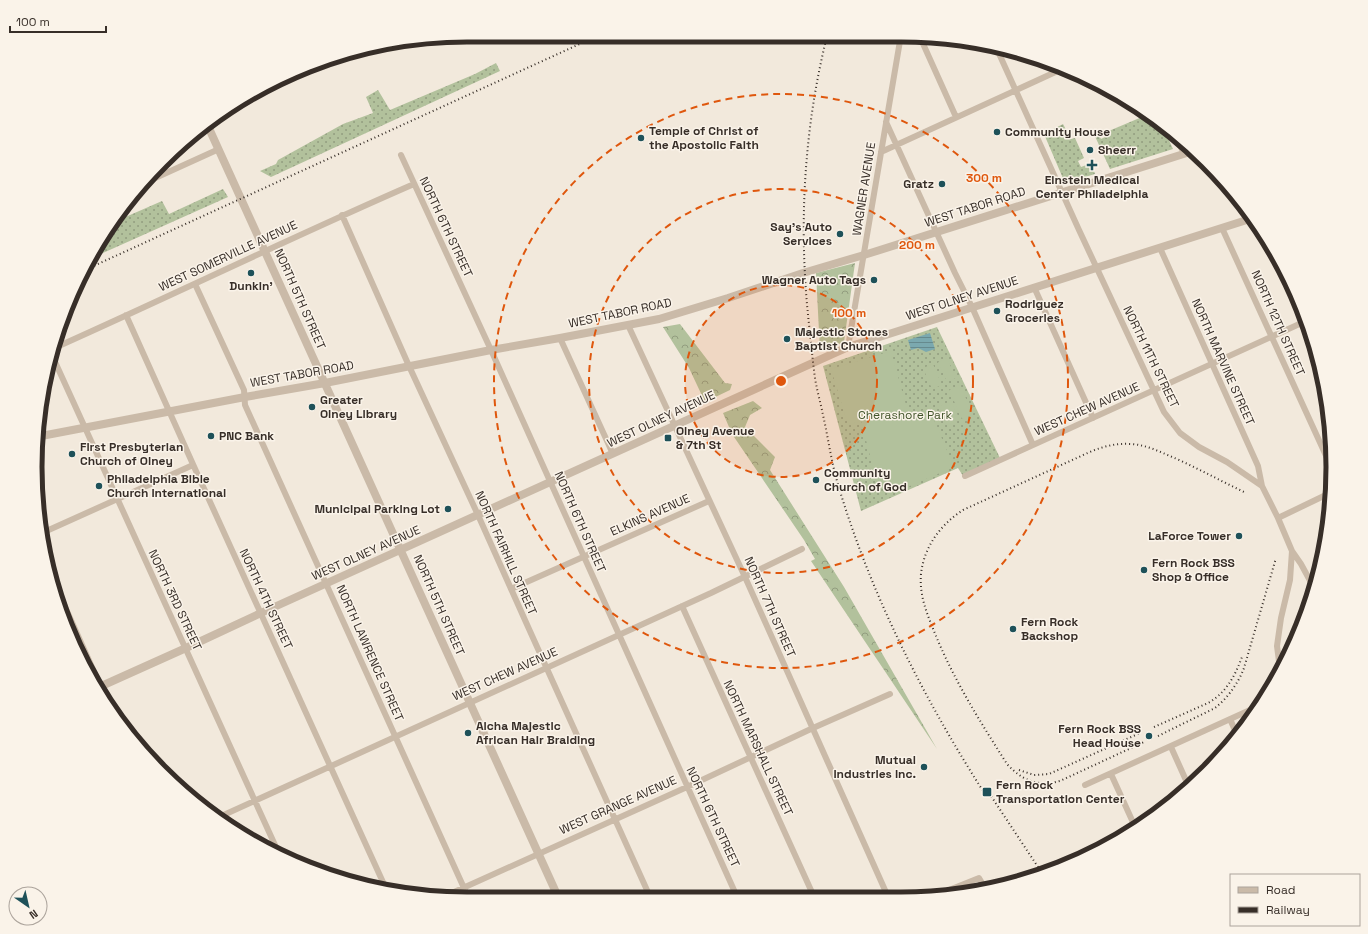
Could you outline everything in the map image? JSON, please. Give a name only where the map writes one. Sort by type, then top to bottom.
[{"type":"street","name":"WAGNER AVENUE","points":[[848,347],[900,42]]},
{"type":"street","points":[[923,43],[956,117]]},
{"type":"street","name":"NORTH 11TH STREET","points":[[999,53],[1153,392],[1164,412],[1180,433],[1199,447],[1227,462],[1262,486],[1278,518],[1292,551],[1290,580],[1281,618],[1277,646],[1279,661]]},
{"type":"street","points":[[881,152],[1057,71]]},
{"type":"street","points":[[886,122],[972,307],[1033,445]]},
{"type":"street","name":"NORTH 5TH STREET","points":[[209,129],[402,550],[556,892]]},
{"type":"street","points":[[1180,146],[1184,154]]},
{"type":"street","points":[[155,178],[219,149]]},
{"type":"street","name":"WEST TABOR ROAD","points":[[43,436],[659,319],[1187,153]]},
{"type":"street","name":"NORTH 6TH STREET","points":[[401,154],[491,350],[735,892]]},
{"type":"street","name":"WEST SOMERVILLE AVENUE","points":[[60,345],[342,215],[414,184]]},
{"type":"street","name":"NORTH FAIRHILL STREET","points":[[342,215],[409,366],[512,589],[546,668],[649,892]]},
{"type":"street","name":"WEST OLNEY AVENUE","points":[[103,685],[848,347],[1246,220]]},
{"type":"street","name":"NORTH 12TH STREET","points":[[1222,228],[1326,458]]},
{"type":"street","name":"NORTH MARVINE STREET","points":[[1160,248],[1258,466],[1262,486]]},
{"type":"street","name":"NORTH LAWRENCE STREET","points":[[195,284],[244,390],[245,405],[466,892]]},
{"type":"street","points":[[1034,288],[1093,418]]},
{"type":"street","name":"NORTH 4TH STREET","points":[[126,315],[384,884]]},
{"type":"street","name":"WEST CHEW AVENUE","points":[[965,476],[1153,392],[1212,363],[1301,323]]},
{"type":"street","name":"NORTH 7TH STREET","points":[[628,325],[745,577],[886,892]]},
{"type":"street","points":[[560,338],[613,454]]},
{"type":"street","name":"NORTH 3RD STREET","points":[[55,363],[276,846]]},
{"type":"street","points":[[47,531],[193,465]]},
{"type":"street","points":[[1278,518],[1325,495]]},
{"type":"street","name":"ELKINS AVENUE","points":[[512,589],[709,501]]},
{"type":"street","name":"WEST CHEW AVENUE","points":[[224,815],[330,765],[682,606],[802,549]]},
{"type":"street","points":[[1292,551],[1311,581]]},
{"type":"street","name":"NORTH MARSHALL STREET","points":[[682,606],[812,892]]},
{"type":"street","points":[[72,625],[78,639]]},
{"type":"street","name":"WEST GRANGE AVENUE","points":[[454,892],[615,818],[687,787],[812,728],[890,694]]},
{"type":"street","points":[[1085,785],[1249,711]]},
{"type":"street","points":[[1230,719],[1235,730]]},
{"type":"street","points":[[1171,747],[1187,782]]},
{"type":"street","points":[[1111,774],[1133,823]]},
{"type":"street","points":[[953,888],[979,878],[983,884]]},
{"type":"green space","points":[[496,63],[500,71],[271,177],[260,171],[276,164],[278,160],[343,124],[373,113],[366,97],[378,90],[390,110],[475,74]]},
{"type":"green space","points":[[1142,117],[1167,136],[1173,149],[1110,169],[1093,132],[1097,130],[1101,139],[1105,137],[1104,133]]},
{"type":"green space","points":[[1063,124],[1071,139],[1075,138],[1084,158],[1078,161],[1081,167],[1092,163],[1095,174],[1065,183],[1044,134]]},
{"type":"green space","points":[[223,189],[228,197],[98,255],[123,218],[162,201],[169,214]]},
{"type":"green space","points":[[855,263],[844,342],[820,351],[816,273]]},
{"type":"green space","points":[[680,324],[725,383],[732,384],[730,390],[705,402],[689,368],[663,327]]},
{"type":"green space","name":"Cherashore Park","points":[[937,327],[1000,458],[963,476],[958,468],[861,511],[823,366]]},
{"type":"green space","points":[[891,351],[909,416],[929,408],[954,467],[896,492],[892,482],[878,486],[861,421],[848,425],[831,369]]},
{"type":"green space","points":[[947,358],[956,378],[947,382],[938,362]]},
{"type":"green space","points":[[933,364],[942,385],[932,389],[923,368]]},
{"type":"green space","points":[[960,385],[973,414],[962,419],[949,390]]},
{"type":"green space","points":[[753,401],[762,408],[750,415],[745,427],[775,457],[770,470],[844,587],[937,749],[811,561],[815,559],[804,540],[732,434],[723,413]]},
{"type":"green space","points":[[951,401],[960,420],[948,425],[939,406]]},
{"type":"water","points":[[930,333],[935,349],[926,352],[918,348],[911,350],[908,340]]},
{"type":"railway","points":[[93,266],[584,42]]},
{"type":"railway","points":[[826,42],[819,72],[808,146],[805,183],[804,258],[813,365],[833,465],[850,522],[881,602],[918,680],[983,791]]},
{"type":"railway","points":[[1039,783],[1030,781],[1014,771],[1007,764],[978,718],[943,653],[930,621],[921,591],[921,574],[923,564],[934,538],[947,523],[963,510],[1092,451],[1116,444],[1137,445],[1155,450],[1186,463],[1246,493]]},
{"type":"railway","points":[[1158,736],[1215,708],[1224,700],[1236,684],[1244,668],[1276,558]]},
{"type":"railway","points":[[1154,727],[1214,699],[1225,689],[1236,671],[1242,657]]},
{"type":"railway","points":[[1019,770],[1034,775],[1049,774],[1140,733]]},
{"type":"railway","points":[[1047,784],[1060,781],[1144,742]]},
{"type":"railway","points":[[989,793],[1039,869]]},
{"type":"place","name":"Community House","points":[[997,132]]},
{"type":"place","name":"Temple of Christ of the Apostolic Faith","points":[[641,138]]},
{"type":"place","name":"Sheerr","points":[[1090,150]]},
{"type":"place","name":"Einstein Medical Center Philadelphia","points":[[1092,165]]},
{"type":"place","name":"Gratz","points":[[942,184]]},
{"type":"place","name":"Say's Auto Services","points":[[840,234]]},
{"type":"place","name":"Dunkin'","points":[[251,273]]},
{"type":"place","name":"Wagner Auto Tags","points":[[874,280]]},
{"type":"place","name":"Rodriguez Groceries","points":[[997,311]]},
{"type":"place","name":"Majestic Stones Baptist Church","points":[[787,339]]},
{"type":"place","name":"Greater Olney Library","points":[[312,407]]},
{"type":"place","name":"PNC Bank","points":[[211,436]]},
{"type":"place","name":"Olney Avenue & 7th St","points":[[668,438]]},
{"type":"place","name":"First Presbyterian Church of Olney","points":[[72,454]]},
{"type":"place","name":"Community Church of God","points":[[816,480]]},
{"type":"place","name":"Philadelphia Bible Church International","points":[[99,486]]},
{"type":"place","name":"Municipal Parking Lot","points":[[448,509]]},
{"type":"place","name":"LaForce Tower","points":[[1239,536]]},
{"type":"place","name":"Fern Rock BSS Shop & Office","points":[[1144,570]]},
{"type":"place","name":"Fern Rock Backshop","points":[[1013,629]]},
{"type":"place","name":"Aicha Majestic African Hair Braiding","points":[[468,733]]},
{"type":"place","name":"Fern Rock BSS Head House","points":[[1149,736]]},
{"type":"place","name":"Mutual Industries Inc.","points":[[924,767]]},
{"type":"place","name":"Fern Rock Transportation Center","points":[[987,792]]}]
